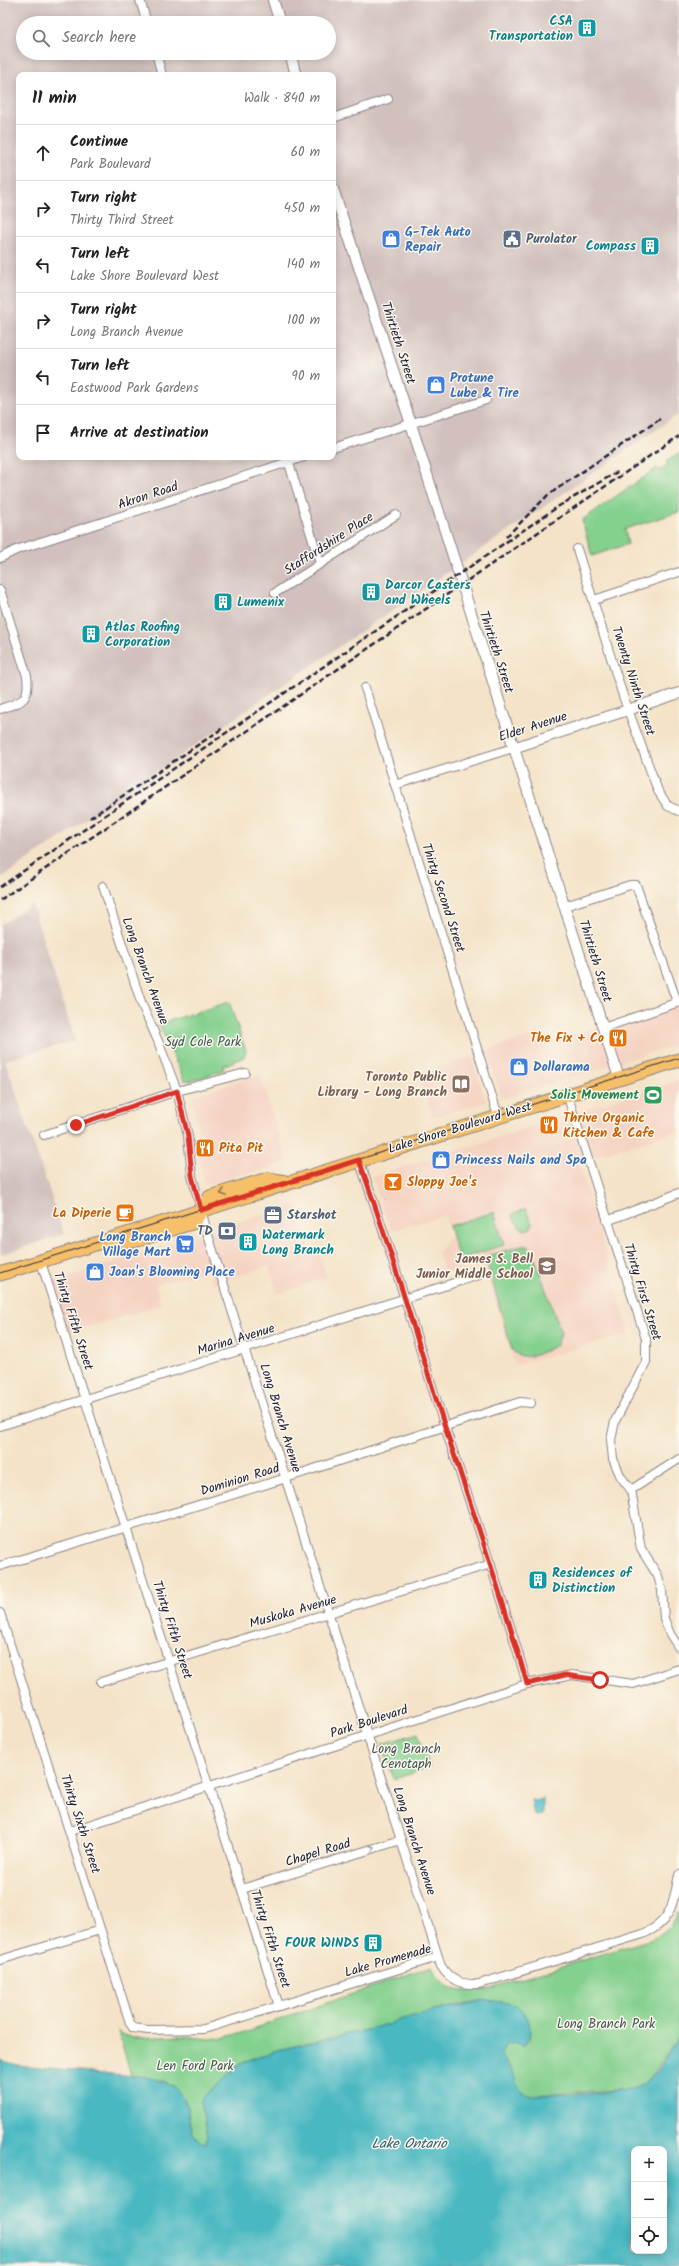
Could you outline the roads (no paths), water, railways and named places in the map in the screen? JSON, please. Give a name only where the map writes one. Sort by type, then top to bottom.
[{"type":"main road","name":"Lake Shore Boulevard West","points":[[0,1274],[106,1241],[134,1241],[194,1222],[210,1198],[214,1196],[268,1179],[287,1183],[679,1060]]},
{"type":"street","points":[[140,0],[145,16]]},
{"type":"street","points":[[273,0],[278,16]]},
{"type":"street","points":[[158,60],[161,72]]},
{"type":"street","points":[[292,60],[295,72]]},
{"type":"street","points":[[336,117],[388,99]]},
{"type":"street","name":"Thirtieth Street","points":[[336,198],[411,424],[619,1078]]},
{"type":"street","points":[[336,447],[486,400]]},
{"type":"street","name":"Akron Road","points":[[0,558],[16,550],[285,460]]},
{"type":"street","points":[[288,460],[320,563]]},
{"type":"street","name":"Staffordshire Place","points":[[275,593],[396,515]]},
{"type":"street","name":"Twenty Ninth Street","points":[[577,549],[628,710],[658,791],[668,806],[679,811]]},
{"type":"street","points":[[594,600],[679,572]]},
{"type":"street","points":[[0,590],[27,676],[28,694],[21,702],[0,709]]},
{"type":"street","name":"Thirty Second Street","points":[[365,688],[498,1116]]},
{"type":"street","name":"Elder Avenue","points":[[395,785],[679,693]]},
{"type":"street","points":[[565,906],[630,885],[636,885],[678,1002],[603,1028]]},
{"type":"street","name":"Long Branch Avenue","points":[[103,886],[142,1005],[177,1091],[188,1136],[192,1176],[201,1210],[438,1957]]},
{"type":"street","points":[[44,1135],[177,1091],[245,1073]]},
{"type":"street","name":"Thirty First Street","points":[[567,1094],[647,1346],[646,1362],[615,1421],[610,1440],[616,1468],[631,1490],[641,1549],[658,1576],[666,1626],[679,1648]]},
{"type":"street","points":[[359,1160],[406,1298],[445,1426],[491,1564],[527,1684]]},
{"type":"street","points":[[607,1221],[679,1193]]},
{"type":"street","name":"Thirty Fifth Street","points":[[41,1262],[86,1398],[279,2006]]},
{"type":"street","name":"Marina Avenue","points":[[0,1426],[86,1398],[246,1350],[479,1275]]},
{"type":"street","name":"Dominion Road","points":[[0,1566],[286,1478],[520,1402],[532,1403]]},
{"type":"street","points":[[631,1490],[679,1459]]},
{"type":"street","name":"Muskoka Avenue","points":[[101,1682],[330,1614],[491,1564]]},
{"type":"street","name":"Thirty Sixth Street","points":[[0,1613],[130,2023],[133,2028],[148,2030]]},
{"type":"street","name":"Park Boulevard","points":[[70,1831],[527,1684],[572,1675],[633,1684],[679,1669]]},
{"type":"street","name":"Chapel Road","points":[[242,1889],[401,1840]]},
{"type":"street","name":"Lake Promenade","points":[[148,2030],[204,2029],[438,1957],[445,1972],[454,1980],[465,1984],[479,1984],[643,1934],[654,1929],[666,1918],[671,1909],[679,1875]]},
{"type":"street","points":[[0,1960],[100,1930]]},
{"type":"water","points":[[543,1798],[543,1815],[534,1816],[531,1800],[536,1801]]},
{"type":"water","name":"Lake Ontario","points":[[486,2000],[508,2003],[525,2013],[529,2019],[530,2033],[522,2047],[518,2043],[507,2044],[502,2054],[520,2089],[527,2094],[537,2095],[607,2092],[645,2083],[655,2074],[664,2062],[679,2037],[679,2266],[0,2266],[0,2060],[18,2065],[145,2077],[169,2084],[176,2089],[185,2102],[193,2134],[206,2144],[208,2135],[200,2101],[240,2063],[278,2050],[367,2030],[416,2015]]},
{"type":"tram line","points":[[0,1273],[679,1058]]},
{"type":"railway","points":[[506,537],[548,495],[660,419]]},
{"type":"railway","points":[[0,900],[679,436]]},
{"type":"railway","points":[[0,887],[559,506],[619,471]]},
{"type":"railway","points":[[90,818],[223,728]]},
{"type":"place","name":"CSA Transportation","points":[[587,28]]},
{"type":"place","name":"G-Tek Auto Repair","points":[[391,239]]},
{"type":"place","name":"Purolator","points":[[512,239]]},
{"type":"place","name":"Compass","points":[[650,246]]},
{"type":"place","name":"Protune Lube & Tire","points":[[436,385]]},
{"type":"place","name":"Darcor Casters and Wheels","points":[[371,592]]},
{"type":"place","name":"Lumenix","points":[[223,602]]},
{"type":"place","name":"Atlas Roofing Corporation","points":[[91,634]]},
{"type":"place","name":"The Fix + Co","points":[[618,1038]]},
{"type":"place","name":"Dollarama","points":[[519,1067]]},
{"type":"place","name":"Toronto Public Library - Long Branch","points":[[461,1084]]},
{"type":"place","name":"Solis Movement","points":[[653,1095]]},
{"type":"place","name":"Thrive Organic Kitchen & Cafe","points":[[549,1125]]},
{"type":"place","name":"Pita Pit","points":[[205,1148]]},
{"type":"place","name":"Princess Nails and Spa","points":[[441,1160]]},
{"type":"place","name":"Sloppy Joe's","points":[[393,1182]]},
{"type":"place","name":"La Diperie","points":[[125,1213]]},
{"type":"place","name":"Starshot","points":[[273,1215]]},
{"type":"place","name":"TD","points":[[227,1231]]},
{"type":"place","name":"Watermark Long Branch","points":[[248,1242]]},
{"type":"place","name":"Long Branch Village Mart","points":[[185,1244]]},
{"type":"place","name":"James S. Bell Junior Middle School","points":[[547,1266]]},
{"type":"place","name":"Joan's Blooming Place","points":[[95,1272]]},
{"type":"place","name":"Residences of Distinction","points":[[538,1580]]},
{"type":"place","name":"FOUR WINDS","points":[[373,1943]]},
{"type":"park label","name":"Syd Cole Park","points":[[203,1042]]},
{"type":"park label","name":"Long Branch Cenotaph","points":[[406,1756]]},
{"type":"park label","name":"Long Branch Park","points":[[606,2024]]},
{"type":"park label","name":"Len Ford Park","points":[[195,2066]]}]
